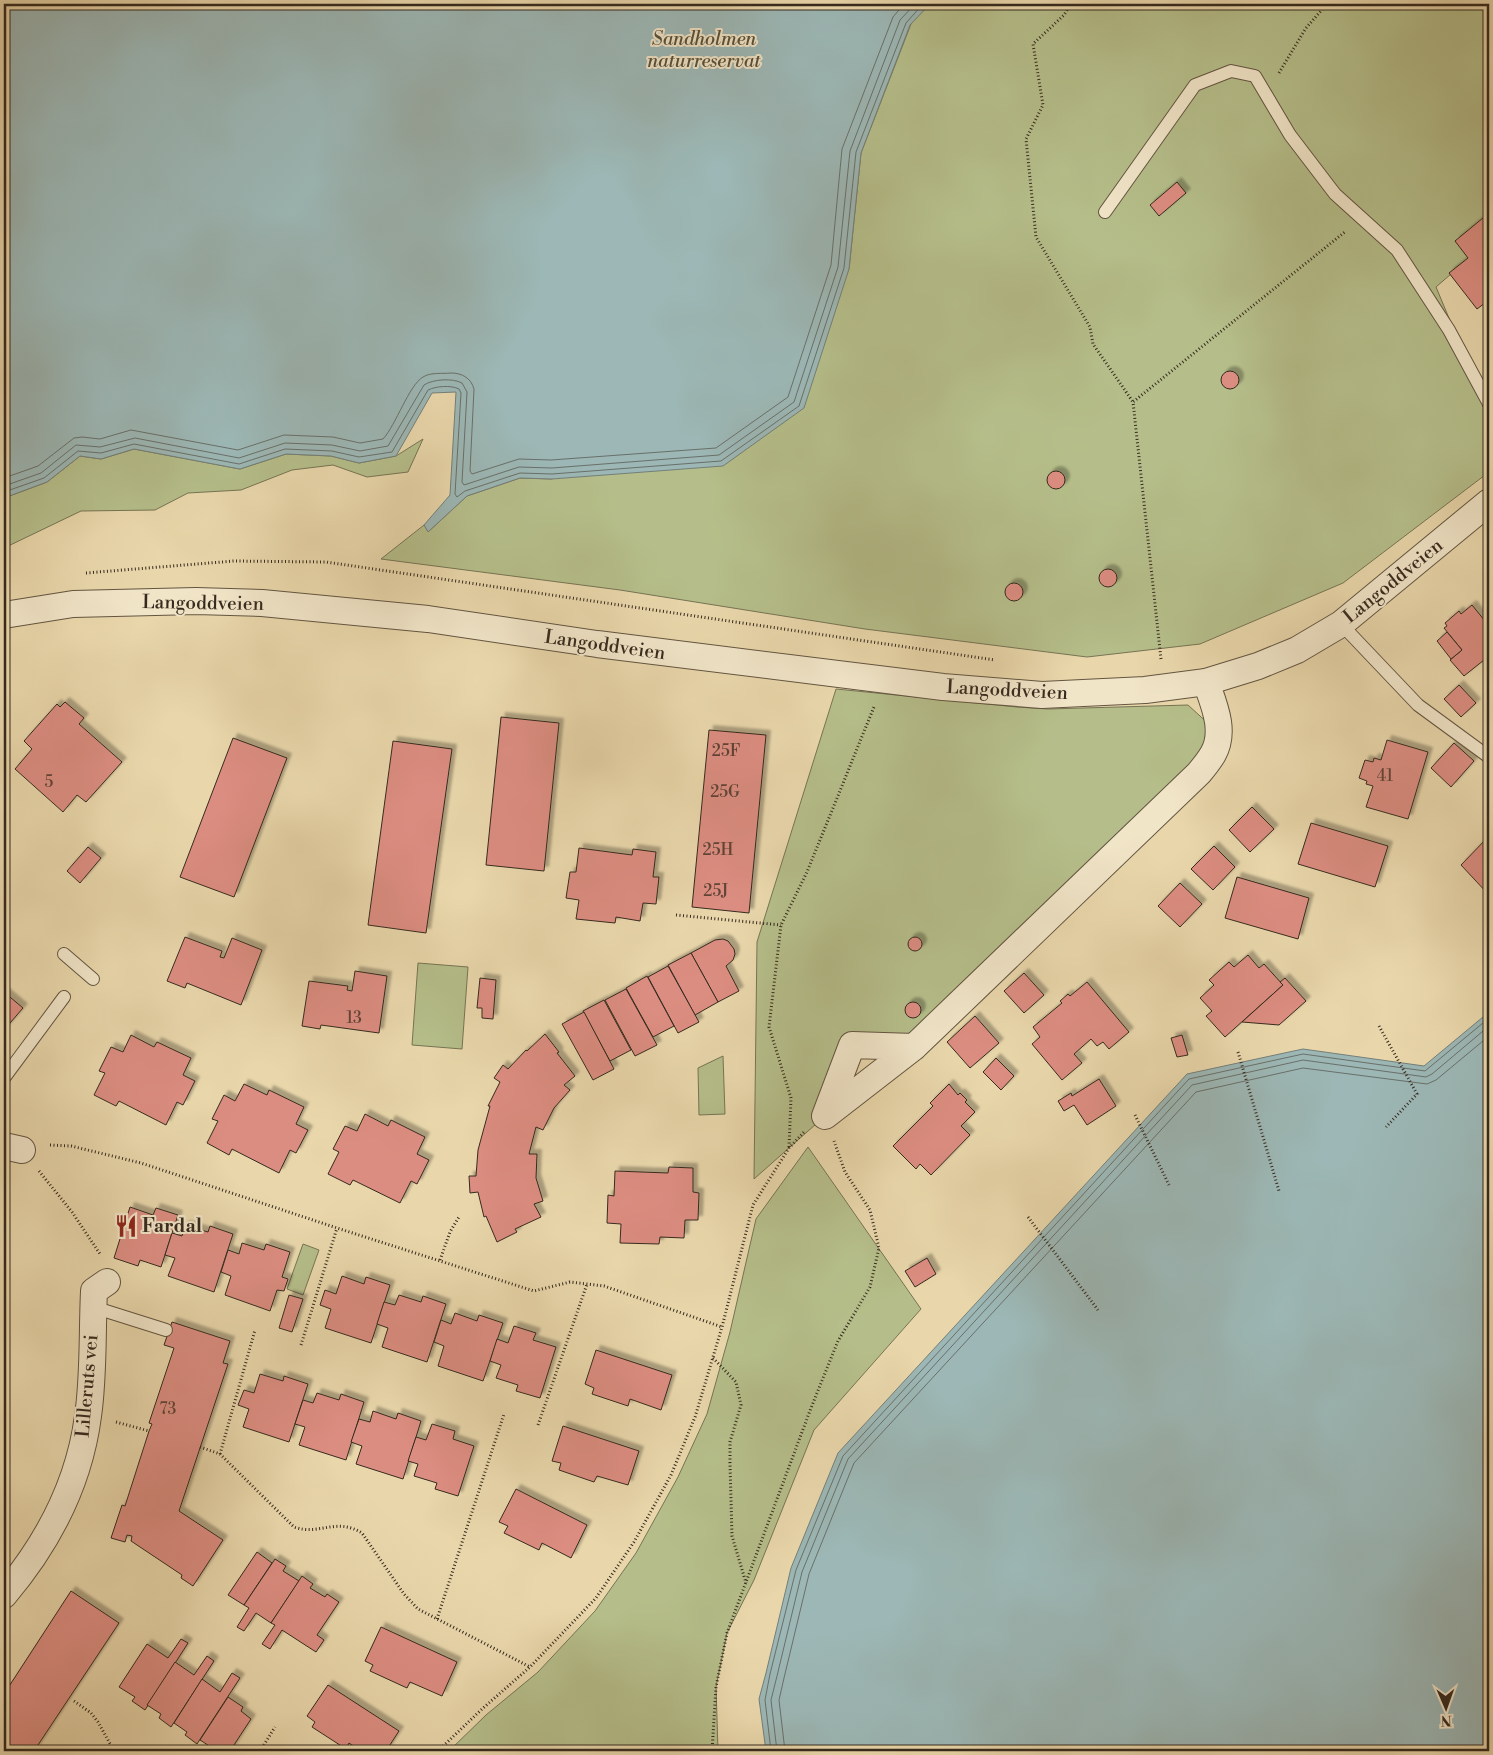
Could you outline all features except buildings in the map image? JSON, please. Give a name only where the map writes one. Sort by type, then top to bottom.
[{"type":"street","name":"Langoddveien","points":[[4,615],[73,604],[196,601],[262,603],[428,619],[597,644],[943,687],[1042,695],[1146,690],[1206,682],[1258,666],[1297,650],[1341,624],[1489,502]]},
{"type":"street","points":[[825,1116],[914,1047],[1199,774],[1214,752],[1220,734],[1215,708],[1206,682]]},
{"type":"street","points":[[825,1116],[852,1045],[914,1047]]},
{"type":"street","name":"Lilleruts vei","points":[[4,1595],[19,1577],[54,1526],[76,1472],[88,1417],[93,1362],[94,1291],[107,1282]]},
{"type":"lane","points":[[1105,212],[1195,85],[1231,71],[1255,76],[1267,93],[1290,135],[1335,194],[1397,250],[1450,330],[1489,404]]},
{"type":"lane","points":[[1341,624],[1418,705],[1489,757]]},
{"type":"lane","points":[[64,954],[93,979]]},
{"type":"lane","points":[[4,1078],[64,997]]},
{"type":"lane","points":[[93,1308],[166,1330]]},
{"type":"path","points":[[1071,4],[1064,15],[1033,44],[1043,105],[1026,139],[1036,237],[1090,328],[1093,344],[1133,402],[1161,664]]},
{"type":"path","points":[[1267,93],[1306,28],[1327,4]]},
{"type":"path","points":[[1133,402],[1362,218]]},
{"type":"path","points":[[874,642],[997,660]]},
{"type":"path","points":[[788,1148],[791,1098],[769,1027],[781,925],[807,872],[874,706],[864,677]]},
{"type":"path","points":[[676,915],[781,925]]},
{"type":"path","points":[[1379,1026],[1417,1094],[1386,1127]]},
{"type":"path","points":[[1238,1052],[1279,1190]]},
{"type":"path","points":[[438,1751],[530,1666],[596,1598],[634,1542],[671,1476],[695,1417],[722,1327],[753,1205],[788,1148],[825,1116],[845,1172],[870,1210],[879,1248],[870,1287],[838,1341],[727,1633],[716,1687],[712,1751]]},
{"type":"path","points":[[1135,1116],[1168,1185]]},
{"type":"path","points":[[13,1148],[47,1144],[71,1146],[141,1163],[534,1291],[570,1282],[604,1286],[722,1327]]},
{"type":"path","points":[[13,1148],[72,1212],[99,1252],[107,1282]]},
{"type":"path","points":[[440,1260],[450,1232],[459,1217]]},
{"type":"path","points":[[1028,1217],[1098,1310]]},
{"type":"path","points":[[300,1345],[337,1228]]},
{"type":"path","points":[[538,1424],[587,1284]]},
{"type":"path","points":[[220,1454],[255,1330]]},
{"type":"path","points":[[713,1357],[736,1382],[741,1406],[730,1442],[732,1536],[746,1583]]},
{"type":"path","points":[[437,1619],[504,1414]]},
{"type":"path","points":[[119,1423],[149,1431]]},
{"type":"path","points":[[200,1447],[220,1454],[294,1527],[303,1530],[340,1526],[352,1527],[362,1533],[404,1594],[418,1609],[530,1666]]},
{"type":"path","points":[[74,1701],[91,1713],[114,1751]]},
{"type":"path","points":[[260,1751],[275,1727]]},
{"type":"green space","points":[[466,4],[1489,4],[1489,241],[1436,287],[1489,414],[1489,472],[1343,583],[1200,644],[1087,657],[865,629],[620,590],[381,559],[424,525],[429,531],[467,496],[520,478],[552,479],[849,269],[861,153],[911,24]]},
{"type":"green space","points":[[423,439],[408,472],[367,477],[333,465],[292,470],[241,490],[188,493],[155,510],[81,511],[4,548],[4,498],[47,482],[80,456],[101,459],[134,449],[240,469],[286,454],[331,456],[359,463],[396,456]]},
{"type":"green space","points":[[836,689],[1048,709],[1188,705],[1211,726],[1199,773],[914,1047],[852,1045],[825,1116],[754,1179],[757,942]]},
{"type":"green space","points":[[418,963],[468,967],[462,1049],[412,1045]]},
{"type":"green space","points":[[723,1056],[725,1114],[699,1115],[698,1068]]},
{"type":"green space","points":[[808,1147],[921,1309],[814,1430],[754,1580],[727,1633],[716,1687],[718,1751],[449,1751],[486,1715],[538,1672],[595,1611],[636,1553],[678,1477],[707,1414],[730,1332],[756,1219]]},
{"type":"green space","points":[[303,1244],[319,1250],[303,1295],[287,1289]]},
{"type":"water","points":[[4,4],[930,4],[910,25],[861,153],[849,269],[804,408],[723,466],[552,479],[520,478],[467,496],[428,532],[424,525],[450,495],[456,392],[432,393],[396,456],[359,463],[331,456],[286,454],[240,469],[134,449],[101,459],[80,456],[47,482],[4,498]]},
{"type":"water","points":[[1489,1012],[1489,1751],[766,1751],[759,1699],[791,1568],[838,1453],[1187,1074],[1303,1049],[1424,1066]]},
{"type":"place","name":"Fardal","points":[[126,1226]]},
{"type":"park label","name":"Sandholmen naturreservat","points":[[704,50]]}]
